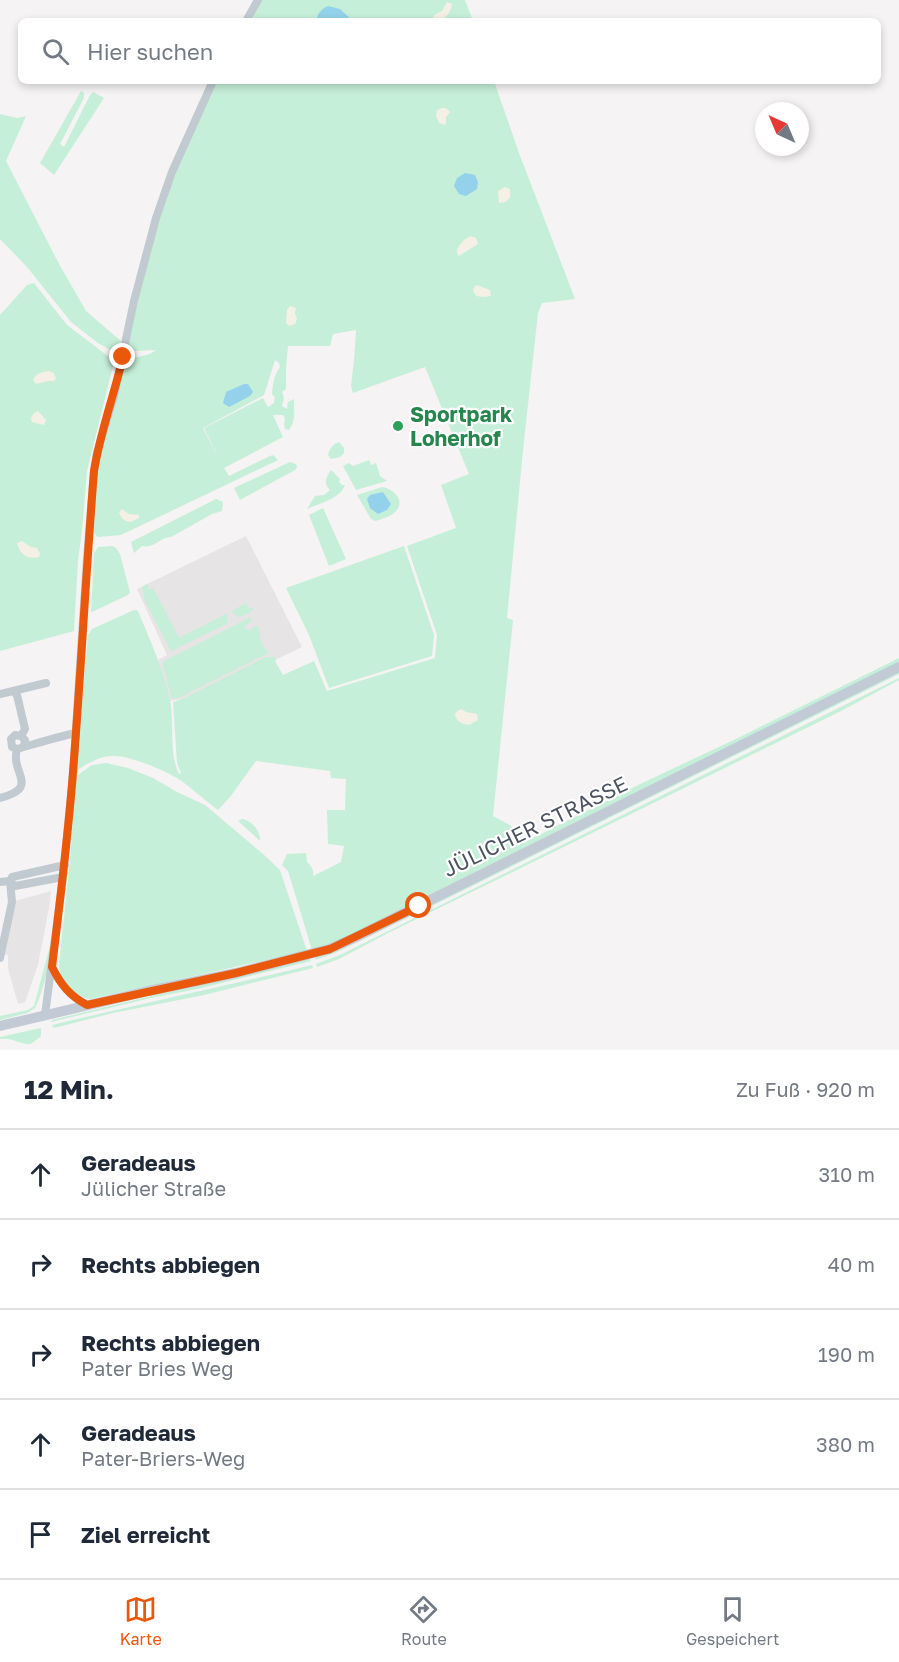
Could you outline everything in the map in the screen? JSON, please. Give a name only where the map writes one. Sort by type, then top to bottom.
[{"type":"street","points":[[248,18],[258,0]]},
{"type":"street","points":[[45,1015],[63,877],[73,775],[86,568],[97,452],[114,396],[134,301],[156,218],[172,172],[212,84]]},
{"type":"street","name":"JÜLICHER STRASSE","points":[[0,1026],[236,973],[330,949],[899,668]]},
{"type":"street","points":[[0,694],[46,683]]},
{"type":"street","points":[[13,691],[17,695],[25,729],[21,735]]},
{"type":"street","points":[[21,735],[15,735],[11,739],[12,747],[32,746],[76,733]]},
{"type":"street","points":[[0,798],[16,793],[20,788],[22,781],[15,757],[25,740],[21,735]]},
{"type":"street","points":[[0,958],[12,902],[10,881],[12,877],[64,865]]},
{"type":"street","points":[[10,881],[15,886],[63,877]]},
{"type":"street","points":[[0,882],[10,881]]},
{"type":"street","points":[[52,967],[58,980],[71,995],[87,1005]]},
{"type":"shaded area","points":[[246,536],[302,647],[277,659],[274,657],[182,699],[170,701],[158,660],[167,655],[137,589]]},
{"type":"shaded area","points":[[51,891],[38,965],[25,1002],[18,1004],[8,968],[8,955],[5,954],[15,901]]},
{"type":"green space","points":[[262,0],[465,0],[472,18],[252,18]]},
{"type":"green space","points":[[216,84],[495,84],[575,299],[542,303],[538,313],[507,618],[513,620],[493,816],[533,838],[899,658],[899,662],[349,936],[312,950],[288,871],[282,865],[287,854],[306,853],[313,876],[341,862],[344,846],[328,844],[327,810],[345,810],[346,779],[331,778],[330,771],[256,761],[218,810],[177,778],[129,758],[115,756],[100,758],[76,771],[88,635],[92,629],[134,610],[138,611],[167,688],[171,709],[174,756],[179,774],[181,773],[177,763],[173,702],[266,657],[277,659],[275,661],[283,675],[314,661],[327,691],[435,658],[437,635],[407,546],[456,528],[441,485],[469,474],[425,367],[353,393],[351,386],[356,330],[333,334],[330,346],[288,346],[286,389],[282,392],[284,398],[282,406],[287,409],[288,402],[294,399],[293,423],[289,430],[285,429],[283,415],[273,415],[283,437],[224,468],[229,476],[273,455],[278,460],[121,535],[98,537],[95,534],[93,530],[100,455],[124,365],[131,359],[148,355],[156,350],[130,351],[128,347],[150,252],[171,185]],"holes":[[[275,360],[280,367],[273,387],[274,403],[268,407],[263,398],[204,428],[220,461],[203,428],[264,395]]]},
{"type":"green space","points":[[81,91],[84,93],[84,98],[60,144],[64,147],[90,95],[93,92],[104,98],[54,175],[40,163]]},
{"type":"green space","points":[[0,114],[17,118],[26,116],[6,161],[86,311],[121,341],[117,352],[98,343],[71,322],[27,267],[0,239]]},
{"type":"green space","points":[[34,283],[67,325],[109,357],[113,366],[87,471],[74,631],[0,651],[0,315],[27,285]]},
{"type":"green space","points":[[339,442],[344,448],[344,453],[340,457],[331,459],[328,455],[333,445]]},
{"type":"green space","points":[[369,460],[371,465],[376,463],[380,476],[387,481],[356,490],[343,466],[349,463],[353,466]]},
{"type":"green space","points":[[290,462],[296,464],[295,470],[240,500],[234,488]]},
{"type":"green space","points":[[331,470],[340,479],[339,482],[345,485],[342,490],[329,500],[307,509],[315,496],[324,495],[330,490],[326,485],[326,480]]},
{"type":"green space","points":[[382,487],[390,489],[396,495],[399,506],[393,514],[375,521],[371,519],[357,495]]},
{"type":"green space","points":[[216,499],[223,502],[222,511],[212,514],[171,537],[150,546],[142,546],[134,553],[131,542]]},
{"type":"green space","points":[[323,508],[346,559],[329,566],[309,515]]},
{"type":"green space","points":[[112,546],[120,554],[130,592],[92,612],[94,553],[98,547]]},
{"type":"green space","points":[[404,546],[434,635],[432,656],[329,688],[309,635],[286,588]]},
{"type":"green space","points":[[147,584],[149,590],[153,588],[179,638],[226,614],[227,624],[171,651],[145,601],[142,587]]},
{"type":"green space","points":[[246,603],[248,608],[252,607],[254,610],[240,617],[234,614],[232,611]]},
{"type":"green space","points":[[251,617],[251,622],[244,626],[247,631],[258,625],[261,642],[268,653],[172,699],[162,662]]},
{"type":"green space","points":[[899,671],[899,674],[444,900],[335,953],[315,960],[316,957]]},
{"type":"green space","points":[[899,678],[839,712],[339,959],[317,967],[316,964],[340,955]]},
{"type":"green space","points":[[106,763],[128,768],[153,778],[205,805],[263,854],[280,870],[307,951],[90,999],[68,988],[59,965],[71,850],[75,777],[92,765]]},
{"type":"green space","points":[[242,819],[249,821],[255,827],[260,841],[238,821]]},
{"type":"green space","points":[[52,938],[46,974],[35,1008],[27,1013],[0,1020],[0,1016],[28,1010],[34,1006]]},
{"type":"green space","points":[[309,958],[311,961],[51,1022],[52,1020]]},
{"type":"green space","points":[[312,965],[313,968],[204,995],[113,1013],[54,1028],[52,1025],[117,1010]]},
{"type":"green space","points":[[41,1028],[41,1036],[31,1044],[0,1039],[0,1037]]},
{"type":"sand","points":[[447,2],[452,4],[449,13],[444,18],[433,18],[434,15],[442,11]]},
{"type":"sand","points":[[442,108],[450,112],[446,117],[445,125],[439,123],[436,116],[437,110]]},
{"type":"sand","points":[[505,187],[510,189],[510,197],[506,202],[499,203],[498,191]]},
{"type":"sand","points":[[471,236],[476,238],[478,244],[459,256],[457,250],[460,245]]},
{"type":"sand","points":[[477,285],[490,290],[491,296],[476,296],[473,290]]},
{"type":"sand","points":[[290,306],[296,308],[297,319],[295,324],[289,326],[286,323],[287,310]]},
{"type":"sand","points":[[49,371],[54,373],[56,378],[54,381],[36,384],[33,380],[36,376]]},
{"type":"sand","points":[[38,411],[46,420],[44,425],[32,422],[31,418]]},
{"type":"sand","points":[[122,509],[129,514],[139,515],[139,518],[131,522],[124,520],[119,512]]},
{"type":"sand","points":[[22,541],[37,548],[40,553],[39,557],[31,558],[22,553],[17,543]]},
{"type":"sand","points":[[461,709],[477,714],[478,720],[469,725],[460,722],[455,715]]},
{"type":"water","points":[[328,6],[340,9],[350,18],[317,18],[323,8]]},
{"type":"water","points":[[465,173],[475,175],[478,182],[477,189],[466,196],[459,194],[454,186],[457,178]]},
{"type":"water","points":[[248,384],[253,392],[250,396],[229,407],[223,403],[226,392]]},
{"type":"water","points":[[383,492],[391,504],[387,510],[378,514],[370,508],[367,499],[370,495]]},
{"type":"place","name":"Sportpark Loherhof","points":[[398,426]]},
{"type":"route","points":[[123,357],[94,471],[73,775],[52,967],[58,980],[71,995],[87,1005],[236,973],[330,949],[419,906]]}]
